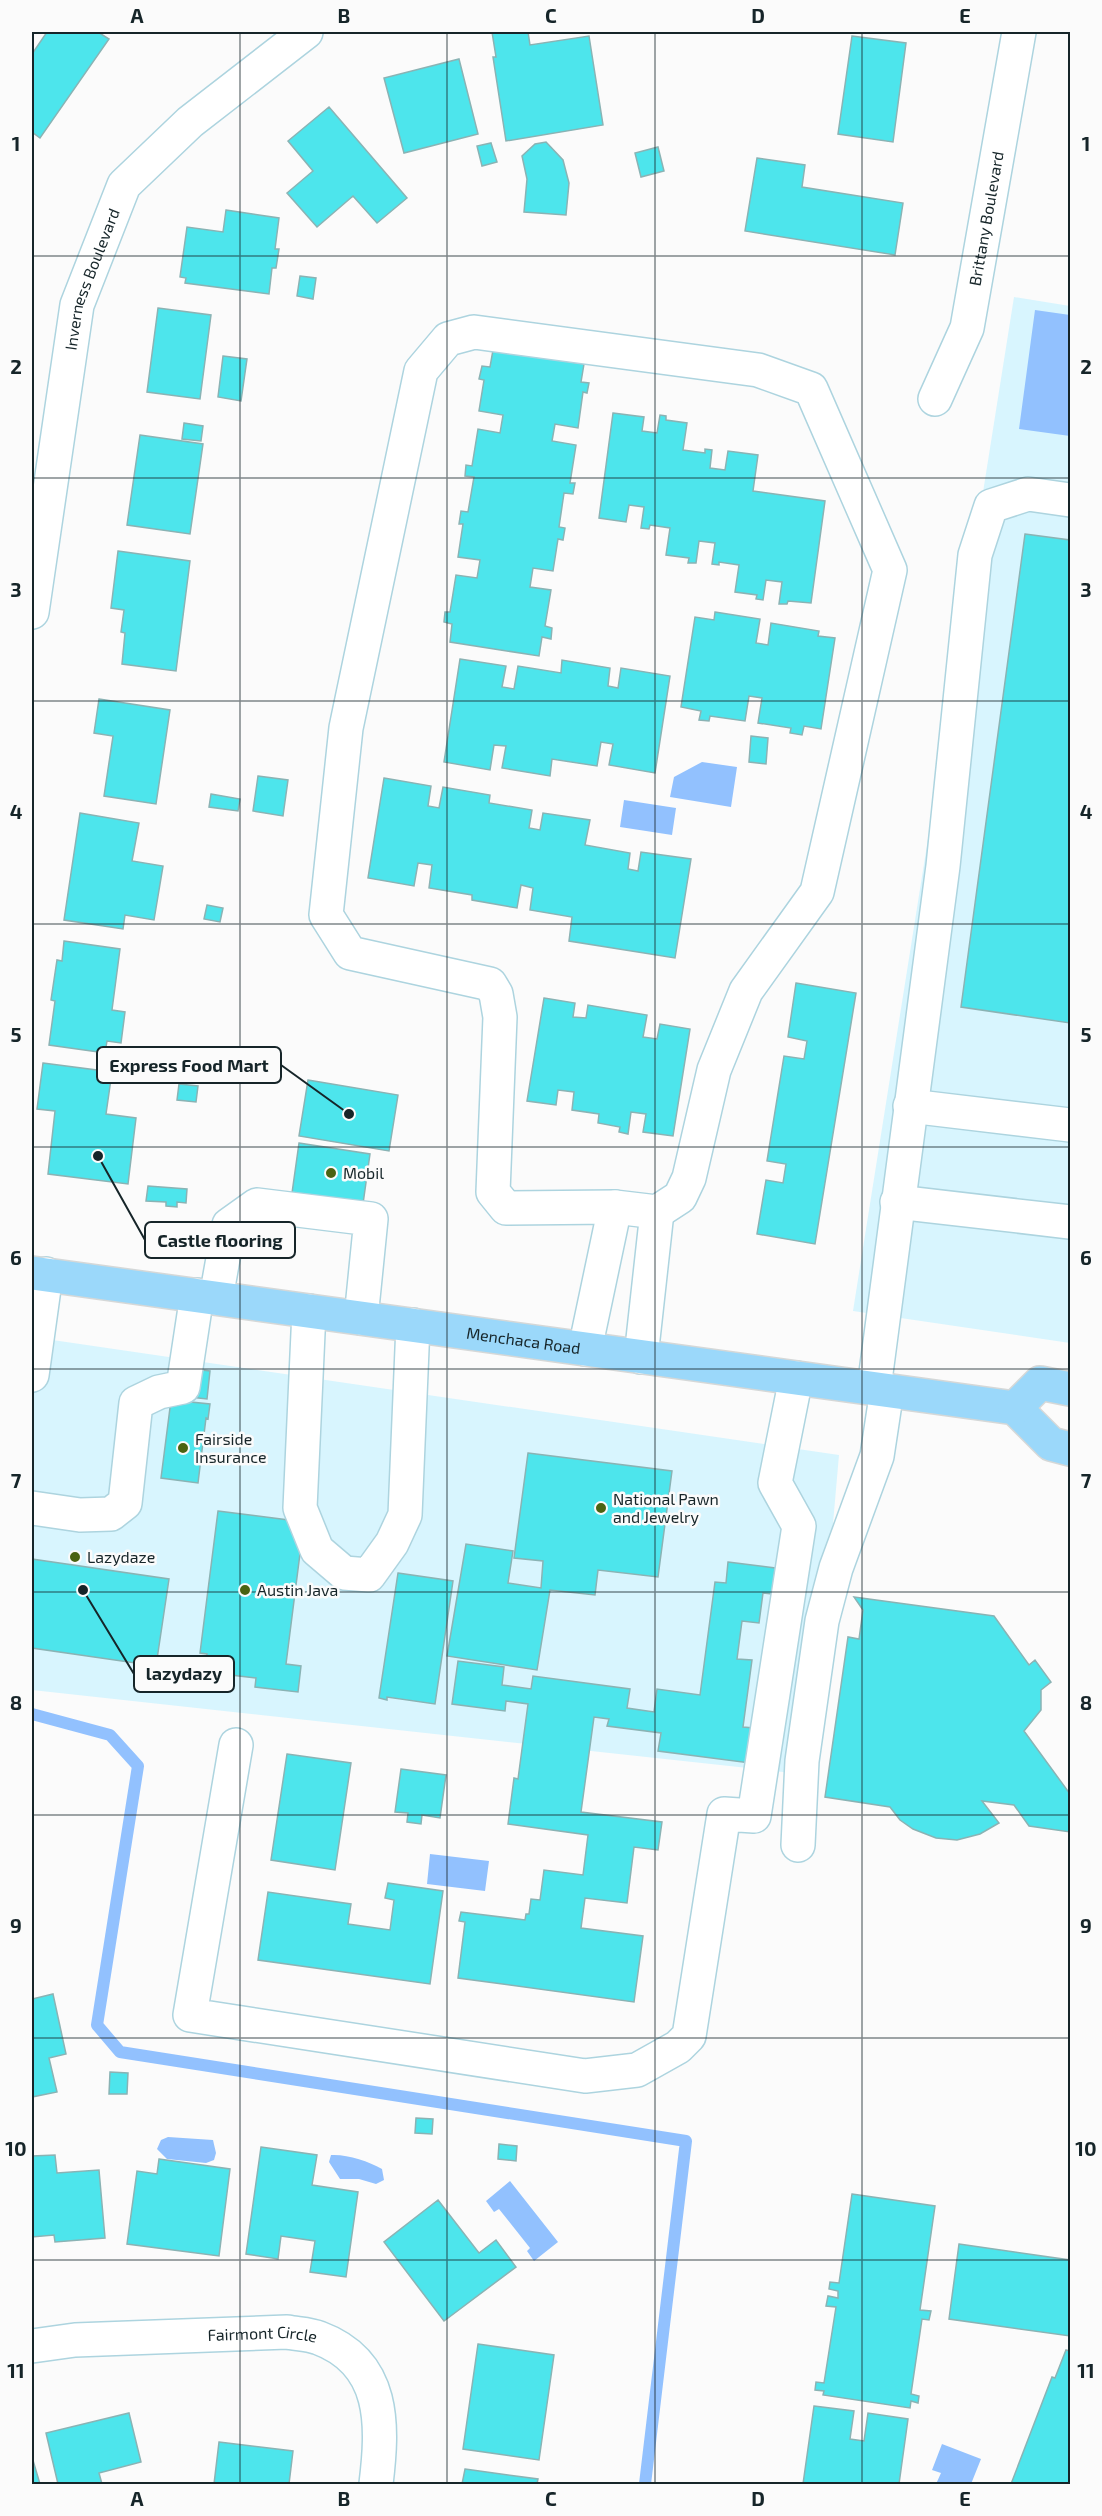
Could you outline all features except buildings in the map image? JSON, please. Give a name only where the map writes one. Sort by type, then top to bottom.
[{"type":"main road","name":"Menchaca Road","points":[[39,1274],[1015,1407]]},
{"type":"main road","points":[[1071,1389],[1040,1383],[1015,1407],[1051,1444],[1071,1449]]},
{"type":"street","name":"Inverness Boulevard","points":[[32,612],[77,305],[124,185],[190,122],[306,32]]},
{"type":"street","name":"Brittany Boulevard","points":[[935,399],[967,328],[1019,32]]},
{"type":"street","points":[[474,332],[758,370],[811,389],[890,570],[817,892],[746,991],[714,1070],[689,1178],[680,1197],[657,1212],[615,1207],[506,1208],[501,1203],[493,1192],[500,1017],[496,994],[490,984],[350,953],[326,915],[346,728],[421,371],[448,339],[474,332]]},
{"type":"street","points":[[798,1845],[802,1761],[822,1621],[836,1568],[877,1456],[880,1389],[897,1202],[943,866],[975,555],[991,506],[1028,494],[1071,500]]},
{"type":"street","points":[[910,1106],[1071,1125]]},
{"type":"street","points":[[897,1202],[1071,1222]]},
{"type":"street","points":[[32,1508],[80,1515],[111,1514],[125,1503],[136,1403],[159,1392],[183,1387],[206,1297],[229,1226],[256,1206],[371,1219],[361,1318]]},
{"type":"street","points":[[585,1349],[615,1207]]},
{"type":"street","points":[[641,1357],[657,1212]]},
{"type":"street","points":[[32,1375],[39,1274]]},
{"type":"street","points":[[309,1311],[300,1508],[317,1550],[344,1573],[369,1575],[392,1543],[405,1515],[413,1325]]},
{"type":"street","points":[[236,1745],[189,2015],[585,2076],[637,2070],[678,2047],[689,2036],[724,1814],[754,1816],[799,1526],[775,1483],[796,1378]]},
{"type":"street","name":"Fairmont Circle","points":[[32,2346],[75,2340],[287,2332],[318,2337],[340,2349],[362,2370],[378,2402],[381,2440],[376,2484]]},
{"type":"shaded area","points":[[1014,297],[1070,306],[1070,1343],[853,1311]]},
{"type":"shaded area","points":[[32,1337],[839,1455],[811,1775],[32,1690]]},
{"type":"water","points":[[1035,310],[1070,315],[1070,436],[1019,429]]},
{"type":"water","points":[[702,762],[737,767],[731,807],[670,797],[674,777]]},
{"type":"water","points":[[624,800],[676,808],[672,835],[620,827]]},
{"type":"water","points":[[430,1854],[489,1861],[485,1891],[427,1884]]},
{"type":"water","points":[[168,2137],[213,2140],[216,2153],[214,2160],[206,2163],[167,2159],[157,2149],[161,2140]]},
{"type":"water","points":[[331,2155],[350,2157],[376,2166],[382,2169],[384,2180],[376,2184],[359,2179],[340,2179],[329,2162]]},
{"type":"water","points":[[510,2181],[558,2242],[534,2261],[527,2251],[530,2248],[499,2209],[494,2212],[486,2201]]},
{"type":"water","points":[[942,2444],[981,2459],[971,2484],[936,2484],[941,2473],[932,2470]]},
{"type":"waterway","points":[[32,1714],[110,1735],[138,1766],[97,2025],[120,2052],[686,2141],[645,2484]]},
{"type":"place","name":"Express Food Mart","points":[[349,1114]]},
{"type":"place","name":"Castle flooring","points":[[98,1156]]},
{"type":"place","name":"Mobil","points":[[331,1173]]},
{"type":"place","name":"Fairside Insurance","points":[[183,1448]]},
{"type":"place","name":"National Pawn and Jewelry","points":[[601,1508]]},
{"type":"place","name":"Lazydaze","points":[[75,1557]]},
{"type":"place","name":"lazydazy","points":[[83,1590]]},
{"type":"place","name":"Austin Java","points":[[245,1590]]}]
